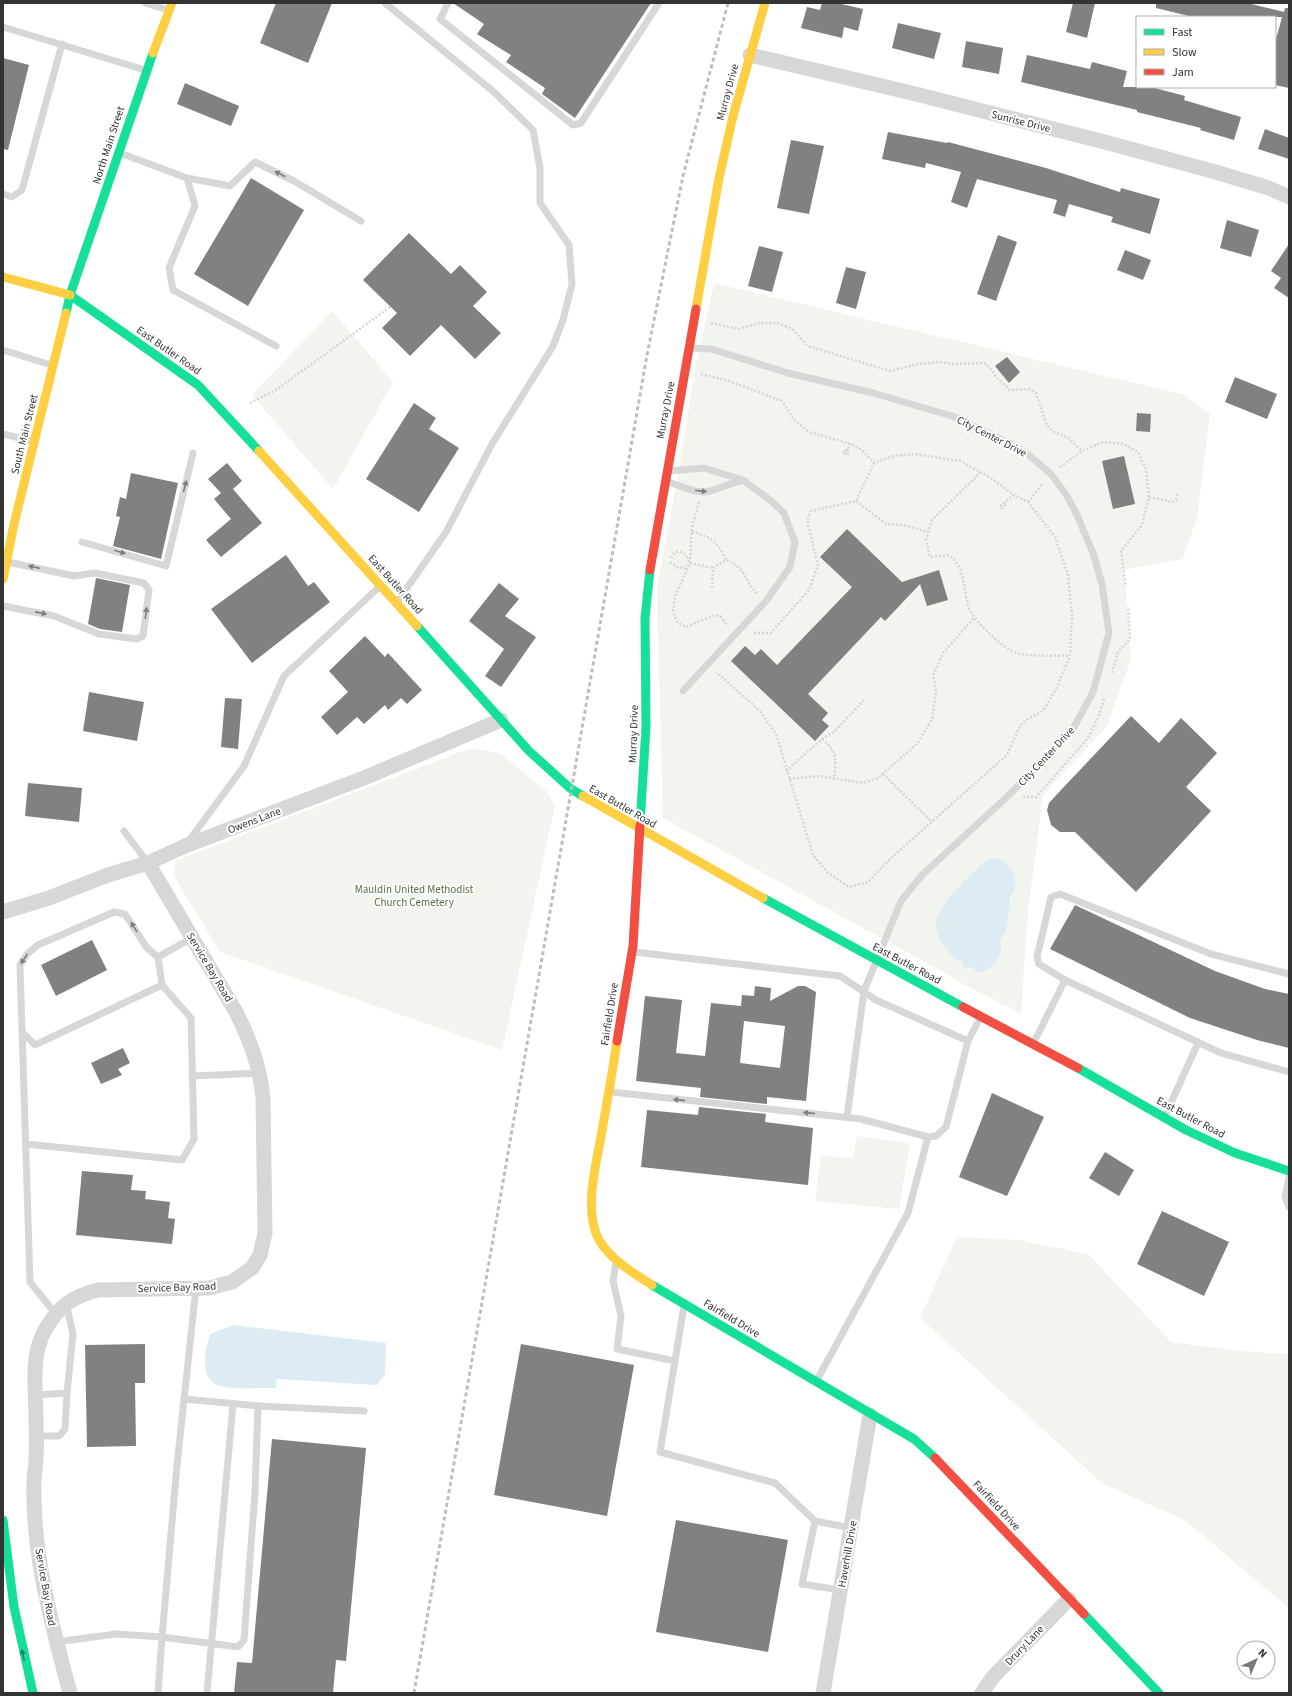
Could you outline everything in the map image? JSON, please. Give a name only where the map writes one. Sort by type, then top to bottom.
[{"type":"main road","name":"Murray Drive","points":[[640,830],[646,727],[645,618],[651,559],[719,178],[733,116],[765,3]]},
{"type":"main road","name":"North Main Street","points":[[70,295],[118,152],[170,7]]},
{"type":"main road","points":[[3,277],[70,295]]},
{"type":"main road","name":"East Butler Road","points":[[70,295],[198,385],[397,603],[529,751],[571,789],[640,830],[1033,1044],[1186,1130],[1235,1153],[1289,1172]]},
{"type":"main road","name":"South Main Street","points":[[3,579],[34,442],[70,295]]},
{"type":"main road","name":"Fairfield Drive","points":[[640,830],[632,952],[592,1192],[591,1214],[595,1233],[600,1242],[617,1261],[632,1273],[914,1440],[937,1459],[1159,1693]]},
{"type":"main road","points":[[3,1520],[8,1573],[16,1626],[33,1693]]},
{"type":"street","name":"Sunrise Drive","points":[[750,55],[916,94],[1101,141],[1212,171],[1269,188],[1289,197]]},
{"type":"street","name":"Owens Lane","points":[[3,912],[50,898],[108,875],[148,863],[185,846],[364,778],[501,720]]},
{"type":"street","name":"Service Bay Road","points":[[70,1693],[56,1642],[41,1563],[36,1523],[34,1482],[36,1436],[36,1358],[44,1331],[55,1313],[66,1302],[82,1294],[98,1290],[196,1288],[224,1285],[240,1278],[252,1268],[260,1255],[264,1241],[263,1098],[260,1073],[248,1035],[239,1018],[148,863]]},
{"type":"street","name":"Haverhill Drive","points":[[823,1693],[870,1414]]},
{"type":"street","name":"Drury Lane","points":[[982,1693],[993,1677],[1069,1599]]},
{"type":"lane","points":[[145,3],[170,7]]},
{"type":"lane","points":[[385,3],[494,92],[533,130],[540,168],[540,203],[569,245],[572,284],[564,320],[553,346],[492,444],[446,532],[397,603]]},
{"type":"lane","points":[[448,3],[440,19],[573,125],[581,123],[659,3]]},
{"type":"lane","points":[[3,27],[147,71]]},
{"type":"lane","points":[[3,194],[12,197],[22,190],[62,44]]},
{"type":"lane","points":[[118,152],[187,178],[230,186],[255,162],[314,193],[361,221]]},
{"type":"lane","points":[[187,178],[195,206],[169,268],[173,290],[276,346]]},
{"type":"lane","name":"City Center Drive","points":[[689,347],[711,349],[788,373],[873,393],[952,416],[1025,452],[1051,474],[1067,496],[1077,515],[1095,561],[1102,584],[1109,633],[1093,692],[1073,729],[1008,796],[923,874],[902,902],[864,991],[847,1117]]},
{"type":"lane","points":[[3,350],[53,365]]},
{"type":"lane","points":[[3,434],[34,442]]},
{"type":"lane","points":[[82,542],[166,566],[193,453]]},
{"type":"lane","points":[[666,471],[704,468],[743,480],[770,500],[784,513],[795,542],[790,567],[766,601],[683,691]]},
{"type":"lane","points":[[664,480],[702,492],[710,491],[727,484],[743,480]]},
{"type":"lane","points":[[3,606],[54,616],[99,634],[137,639],[143,636],[149,590],[144,583],[95,572],[74,576],[7,561]]},
{"type":"lane","points":[[185,846],[244,766],[284,676],[381,586]]},
{"type":"lane","points":[[124,831],[148,863]]},
{"type":"lane","points":[[1289,974],[1211,954],[1060,894],[1051,897],[1037,957],[1039,964],[1064,980],[1221,1054],[1289,1072]]},
{"type":"lane","points":[[26,1144],[182,1160],[194,1139],[191,1018],[162,985],[158,957],[147,948],[126,914],[114,912],[38,945],[27,954],[20,965],[30,1282],[55,1313]]},
{"type":"lane","points":[[158,957],[192,938]]},
{"type":"lane","points":[[632,952],[840,976],[876,1000],[968,1041]]},
{"type":"lane","points":[[1033,1044],[1064,980]]},
{"type":"lane","points":[[22,1032],[35,1045],[162,985]]},
{"type":"lane","points":[[608,1092],[847,1117],[861,1119],[928,1137],[936,1136],[946,1127],[968,1041],[981,1016]]},
{"type":"lane","points":[[1164,1117],[1198,1042]]},
{"type":"lane","points":[[192,1076],[260,1073]]},
{"type":"lane","points":[[816,1382],[908,1213],[928,1137]]},
{"type":"lane","points":[[1289,1178],[1285,1197],[1289,1208]]},
{"type":"lane","points":[[617,1261],[613,1280],[621,1316],[617,1349],[675,1362]]},
{"type":"lane","points":[[158,1693],[184,1399],[196,1288]]},
{"type":"lane","points":[[36,1436],[59,1436],[65,1429],[73,1334],[66,1302]]},
{"type":"lane","points":[[684,1304],[660,1452],[775,1483],[815,1521],[851,1528]]},
{"type":"lane","points":[[36,1395],[67,1393]]},
{"type":"lane","points":[[184,1399],[258,1406],[364,1411]]},
{"type":"lane","points":[[208,1693],[211,1643],[233,1404]]},
{"type":"lane","points":[[56,1642],[116,1634],[162,1637],[238,1647],[244,1640],[255,1492],[258,1406]]},
{"type":"lane","points":[[815,1521],[802,1584],[840,1590]]},
{"type":"path","points":[[250,403],[276,390],[390,306]]},
{"type":"path","points":[[705,322],[739,329],[769,321],[778,323],[792,329],[808,346],[890,371],[917,364],[939,362],[954,364],[984,363],[1010,390],[1030,389],[1036,393],[1047,426],[1054,432],[1067,437],[1082,451]]},
{"type":"path","points":[[693,371],[729,381],[782,401],[794,420],[809,432],[851,444],[862,450],[874,463]]},
{"type":"path","points":[[1058,468],[1082,451],[1102,442],[1123,444],[1138,452],[1146,470],[1149,497],[1142,524],[1121,551],[1126,588]]},
{"type":"path","points":[[847,450],[851,444]]},
{"type":"path","points":[[722,666],[716,672],[759,710],[776,734],[788,778],[813,855],[827,872],[849,887],[868,882],[892,858],[1007,756],[1020,726],[1028,719],[1043,711],[1056,689],[1070,656],[1072,615],[1068,575],[1055,537],[1028,502],[1014,495],[981,472],[960,461],[914,454],[893,456],[874,463],[856,501]]},
{"type":"path","points":[[981,472],[932,520],[926,540],[930,557],[949,554],[955,559],[963,575],[968,605],[974,618],[1001,643],[1016,653],[1070,656]]},
{"type":"path","points":[[1028,502],[1044,482]]},
{"type":"path","points":[[702,492],[692,531],[690,563],[675,596],[673,612],[678,623],[686,627],[715,615],[720,616],[734,634]]},
{"type":"path","points":[[1149,497],[1172,502],[1176,500],[1177,492]]},
{"type":"path","points":[[1004,505],[1014,495]]},
{"type":"path","points":[[856,501],[886,524],[902,525],[928,532]]},
{"type":"path","points":[[749,638],[755,632],[771,633],[809,590],[818,565],[807,520],[811,511],[856,501]]},
{"type":"path","points":[[692,531],[709,537],[719,545],[726,560],[736,563],[741,569],[751,588],[766,601]]},
{"type":"path","points":[[675,552],[681,552],[686,555],[690,563],[685,568],[677,567],[668,561],[675,552]]},
{"type":"path","points":[[690,563],[713,568],[726,560]]},
{"type":"path","points":[[712,588],[713,568]]},
{"type":"path","points":[[788,778],[819,776],[864,783],[878,778],[883,774],[917,744],[932,720],[936,690],[933,676],[943,653],[974,618]]},
{"type":"path","points":[[786,771],[822,739],[836,731],[864,700]]},
{"type":"path","points":[[822,739],[832,748],[836,758],[834,778]]},
{"type":"path","points":[[883,774],[932,822]]},
{"type":"green space","points":[[714,283],[1185,395],[1210,414],[1197,518],[1183,559],[1124,570],[1131,659],[1107,726],[1043,795],[1028,910],[1021,1014],[967,986],[962,985],[959,981],[663,818],[657,588],[679,470],[694,375]]},
{"type":"green space","points":[[332,311],[393,382],[333,489],[252,395]]},
{"type":"green space","name":"Mauldin United Methodist Church Cemetery","points":[[471,748],[500,753],[546,791],[555,805],[502,1050],[220,952],[174,876],[175,861]]},
{"type":"green space","points":[[857,1136],[910,1143],[899,1209],[815,1201],[821,1156],[853,1158]]},
{"type":"green space","points":[[957,1237],[1018,1240],[1088,1254],[1171,1342],[1239,1351],[1289,1354],[1289,1608],[1186,1521],[1102,1483],[920,1318]]},
{"type":"shaded area","points":[[999,859],[1010,868],[1015,876],[1014,891],[1009,899],[1011,909],[1008,913],[1007,927],[1000,940],[1001,951],[997,960],[986,970],[978,973],[972,967],[964,968],[961,960],[956,960],[946,948],[938,934],[936,925],[937,918],[941,909],[954,892],[977,868],[988,860]]},
{"type":"shaded area","points":[[233,1325],[386,1343],[385,1374],[377,1385],[277,1379],[276,1388],[229,1388],[218,1385],[210,1380],[206,1370],[205,1355],[210,1334]]},
{"type":"building","points":[[276,3],[332,3],[308,63],[260,43]]},
{"type":"building","points":[[453,3],[651,3],[575,118],[542,94],[545,88],[506,62],[511,55],[477,34],[484,24]]},
{"type":"building","points":[[822,3],[837,3],[863,9],[858,31],[844,27],[842,38],[801,28],[807,7],[820,10]]},
{"type":"building","points":[[1073,3],[1095,3],[1087,38],[1066,32]]},
{"type":"building","points":[[1156,3],[1247,3],[1284,12],[1285,8],[1289,8],[1289,88],[1276,85],[1276,39],[1282,17],[1189,16],[1156,8]]},
{"type":"building","points":[[898,23],[941,33],[934,59],[892,48]]},
{"type":"building","points":[[966,41],[1003,48],[999,74],[962,67]]},
{"type":"building","points":[[1027,55],[1090,69],[1092,62],[1127,71],[1123,87],[1155,88],[1185,96],[1184,100],[1241,117],[1234,140],[1200,130],[1201,128],[1137,112],[1137,110],[1021,82]]},
{"type":"building","points":[[3,58],[29,65],[8,150],[3,149]]},
{"type":"building","points":[[185,83],[239,106],[231,126],[177,104]]},
{"type":"building","points":[[1265,129],[1289,138],[1289,159],[1258,149]]},
{"type":"building","points":[[888,132],[948,142],[1046,168],[1120,192],[1121,188],[1160,199],[1150,234],[1111,222],[1113,217],[1069,204],[1065,217],[1053,213],[1057,200],[977,179],[967,208],[951,202],[961,172],[926,163],[925,168],[882,159]]},
{"type":"building","points":[[791,140],[824,146],[809,214],[777,208]]},
{"type":"building","points":[[251,178],[304,210],[248,306],[194,274]]},
{"type":"building","points":[[1227,220],[1259,230],[1251,257],[1220,248]]},
{"type":"building","points":[[409,233],[451,274],[460,265],[487,292],[473,306],[501,333],[475,359],[441,325],[410,356],[382,328],[397,313],[363,280]]},
{"type":"building","points":[[998,235],[1017,242],[996,301],[977,294]]},
{"type":"building","points":[[1289,244],[1289,298],[1274,288],[1281,278],[1271,271]]},
{"type":"building","points":[[759,246],[783,252],[772,292],[748,286]]},
{"type":"building","points":[[1125,250],[1151,260],[1143,280],[1117,270]]},
{"type":"building","points":[[846,267],[866,272],[856,309],[836,303]]},
{"type":"building","points":[[1007,357],[1020,372],[1009,383],[995,366]]},
{"type":"building","points":[[1235,377],[1277,394],[1267,419],[1225,402]]},
{"type":"building","points":[[414,403],[436,418],[429,429],[459,448],[419,512],[366,479]]},
{"type":"building","points":[[1137,413],[1151,414],[1150,432],[1136,431]]},
{"type":"building","points":[[1124,456],[1135,504],[1113,509],[1102,461]]},
{"type":"building","points":[[227,463],[242,481],[233,489],[262,523],[221,557],[206,540],[231,519],[214,499],[221,493],[208,479]]},
{"type":"building","points":[[131,473],[178,483],[161,559],[113,546],[120,517],[116,516],[120,497],[126,499]]},
{"type":"building","points":[[847,529],[902,582],[939,570],[948,600],[927,606],[920,584],[885,621],[881,617],[808,694],[828,713],[822,720],[829,726],[815,741],[731,661],[745,646],[755,655],[761,649],[777,665],[852,587],[820,557]]},
{"type":"building","points":[[286,555],[308,586],[314,582],[330,602],[252,663],[211,609]]},
{"type":"building","points":[[96,578],[130,585],[122,632],[100,629],[88,624]]},
{"type":"building","points":[[499,583],[519,599],[505,616],[536,637],[501,687],[485,676],[504,649],[469,621]]},
{"type":"building","points":[[365,636],[385,657],[388,653],[422,690],[407,704],[401,698],[388,710],[385,705],[364,724],[357,717],[337,735],[321,717],[348,692],[329,671]]},
{"type":"building","points":[[89,692],[144,702],[137,741],[83,731]]},
{"type":"building","points":[[225,698],[242,699],[238,749],[221,747]]},
{"type":"building","points":[[1131,716],[1159,743],[1181,718],[1217,753],[1186,787],[1211,811],[1136,892],[1075,832],[1060,832],[1051,825],[1047,810],[1049,803]]},
{"type":"building","points":[[28,783],[82,788],[79,822],[25,816]]},
{"type":"building","points":[[1075,905],[1215,971],[1265,989],[1289,994],[1289,1048],[1257,1040],[1190,1018],[1050,949]]},
{"type":"building","points":[[92,940],[107,970],[56,996],[41,965]]},
{"type":"building","points":[[755,986],[771,988],[770,1001],[798,986],[805,986],[816,992],[806,1101],[767,1097],[767,1104],[700,1097],[701,1088],[636,1081],[645,996],[682,1000],[676,1053],[705,1056],[711,1003],[741,1006],[742,995],[754,996]],"holes":[[[744,1021],[785,1026],[780,1068],[740,1063]]]},
{"type":"building","points":[[123,1048],[130,1063],[118,1069],[122,1075],[101,1084],[91,1063]]},
{"type":"building","points":[[992,1093],[1044,1117],[1007,1196],[959,1177]]},
{"type":"building","points":[[699,1107],[766,1114],[765,1122],[813,1128],[808,1185],[641,1167],[647,1110],[698,1115]]},
{"type":"building","points":[[1105,1152],[1134,1170],[1119,1196],[1089,1178]]},
{"type":"building","points":[[82,1171],[133,1175],[131,1190],[146,1191],[145,1199],[170,1202],[168,1218],[175,1219],[172,1244],[76,1235]]},
{"type":"building","points":[[1162,1211],[1229,1242],[1204,1296],[1137,1264]]},
{"type":"building","points":[[145,1344],[145,1383],[135,1383],[136,1446],[87,1447],[85,1345]]},
{"type":"building","points":[[521,1344],[634,1365],[607,1516],[494,1495]]},
{"type":"building","points":[[272,1439],[366,1448],[346,1661],[336,1660],[333,1693],[234,1693],[237,1662],[252,1663]]},
{"type":"building","points":[[676,1520],[788,1540],[768,1652],[656,1632]]},
{"type":"railway","points":[[414,1693],[647,355],[683,176],[728,3]]},
{"type":"traffic: fast","points":[[66,313],[70,295],[153,53]]},
{"type":"traffic: fast","points":[[70,295],[198,385],[259,451]]},
{"type":"traffic: fast","points":[[640,825],[646,727],[645,618],[650,570]]},
{"type":"traffic: fast","points":[[417,626],[529,751],[571,789],[583,796]]},
{"type":"traffic: fast","points":[[763,898],[963,1007]]},
{"type":"traffic: fast","points":[[1078,1068],[1186,1130],[1235,1153],[1289,1171]]},
{"type":"traffic: fast","points":[[652,1285],[914,1439],[935,1458]]},
{"type":"traffic: fast","points":[[3,1520],[14,1607],[33,1693]]},
{"type":"traffic: fast","points":[[1084,1614],[1159,1693]]},
{"type":"traffic: slow","points":[[153,53],[172,3]]},
{"type":"traffic: slow","points":[[696,309],[719,178],[733,116],[765,3]]},
{"type":"traffic: slow","points":[[3,277],[70,295]]},
{"type":"traffic: slow","points":[[3,579],[14,524],[66,313]]},
{"type":"traffic: slow","points":[[259,451],[417,626]]},
{"type":"traffic: slow","points":[[583,796],[763,898]]},
{"type":"traffic: slow","points":[[617,1041],[591,1199],[594,1228],[599,1240],[616,1260],[652,1285]]},
{"type":"traffic: jam","points":[[650,570],[696,309]]},
{"type":"traffic: jam","points":[[617,1041],[633,946],[640,825]]},
{"type":"traffic: jam","points":[[963,1007],[1078,1068]]},
{"type":"traffic: jam","points":[[935,1458],[1084,1614]]}]
